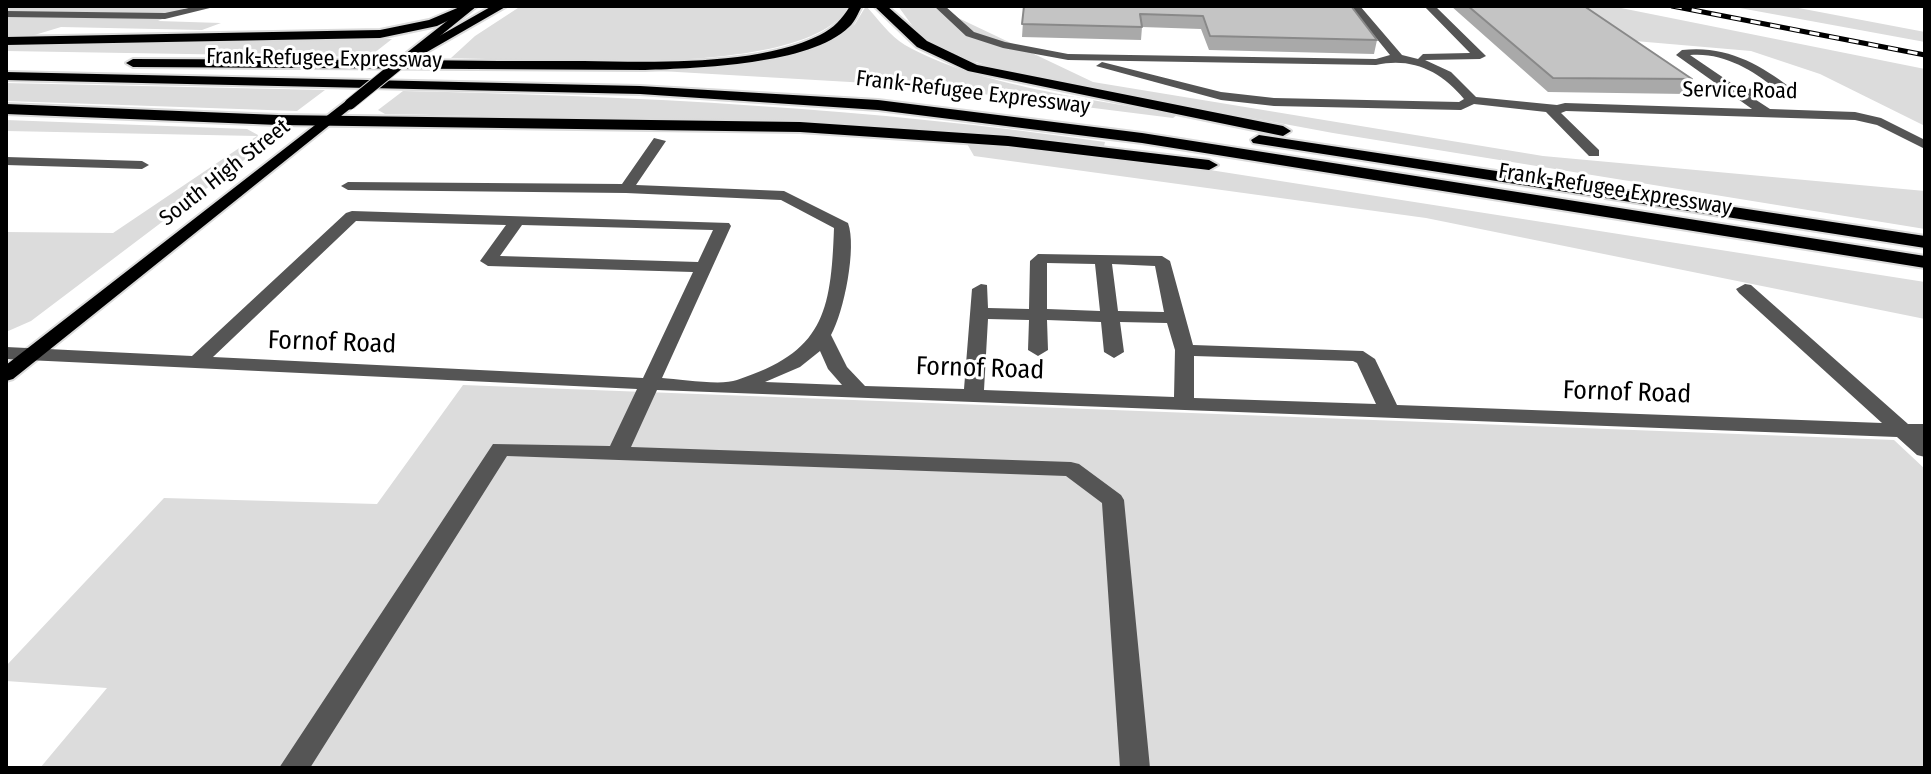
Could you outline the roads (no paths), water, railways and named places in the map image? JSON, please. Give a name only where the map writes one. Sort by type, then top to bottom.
[{"type":"highway","points":[[404,60],[438,38],[501,6]]},
{"type":"highway","points":[[94,64],[691,64],[763,55],[805,44],[845,24],[856,6]]},
{"type":"highway","points":[[880,6],[907,35],[925,48],[973,68],[1157,108],[1356,145],[1449,169]]},
{"type":"highway","points":[[6,41],[380,34],[433,23],[471,7]]},
{"type":"highway","name":"Frank-Refugee Expressway","points":[[6,62],[746,81]]},
{"type":"highway","name":"Frank-Refugee Expressway","points":[[6,76],[626,90],[878,105],[1142,138],[1925,262]]},
{"type":"highway","name":"Frank-Refugee Expressway","points":[[762,82],[1003,103],[1925,242]]},
{"type":"highway","points":[[6,109],[331,120],[698,124],[955,136],[1131,154],[1415,196],[1751,236]]},
{"type":"main road","points":[[438,38],[471,7]]},
{"type":"main road","name":"South High Street","points":[[6,375],[404,60]]},
{"type":"street","points":[[6,14],[165,16],[213,6]]},
{"type":"street","points":[[939,6],[970,34],[1003,45],[1068,57],[1376,62],[1398,57],[1480,56],[1429,6]]},
{"type":"street","points":[[1355,6],[1398,57],[1437,67],[1451,75],[1472,100]]},
{"type":"street","points":[[1738,93],[1787,91],[1735,57],[1715,52],[1682,53],[1682,55],[1765,112]]},
{"type":"street","name":"Service Road","points":[[1068,57],[1234,98],[1274,102],[1461,106],[1472,100],[1554,112],[1765,112],[1855,116],[1881,122],[1925,145]]},
{"type":"street","points":[[1554,112],[1594,153]]},
{"type":"street","points":[[626,189],[659,141]]},
{"type":"street","points":[[6,161],[142,165]]},
{"type":"street","points":[[348,186],[626,189],[784,196],[842,226],[842,263],[823,337],[806,355],[733,387]]},
{"type":"street","points":[[195,364],[352,216],[723,226],[617,454]]},
{"type":"street","points":[[518,220],[488,261],[706,267]]},
{"type":"street","points":[[1038,350],[1038,261],[1044,258],[1162,261],[1174,318],[1185,350],[1184,402]]},
{"type":"street","points":[[1103,259],[1114,352]]},
{"type":"street","points":[[974,395],[981,289]]},
{"type":"street","points":[[1745,289],[1914,430],[1925,450]]},
{"type":"street","points":[[979,313],[1174,318]]},
{"type":"street","points":[[823,337],[838,369],[859,391]]},
{"type":"street","points":[[1185,350],[1356,355],[1365,359],[1389,410]]},
{"type":"street","name":"Fornof Road","points":[[6,353],[652,384],[1914,430]]},
{"type":"street","points":[[294,768],[501,449],[1071,469],[1113,500],[1135,768]]},
{"type":"railway","points":[[1672,6],[1925,55]]}]
